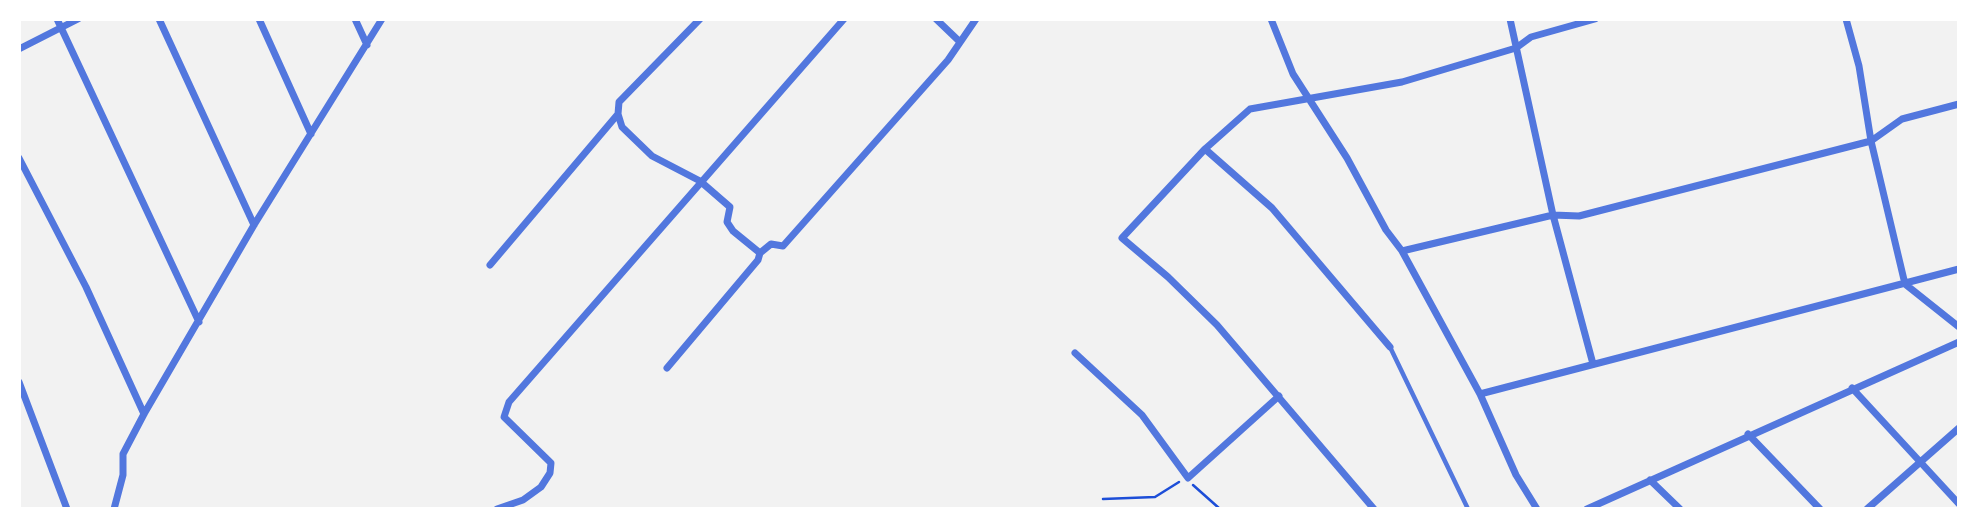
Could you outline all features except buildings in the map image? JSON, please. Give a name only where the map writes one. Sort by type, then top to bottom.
[{"type":"street","points":[[57,19],[199,322]]},
{"type":"street","points":[[19,49],[78,19]]},
{"type":"street","points":[[159,19],[254,225]]},
{"type":"street","points":[[258,19],[311,134]]},
{"type":"street","points":[[355,19],[367,45]]},
{"type":"street","points":[[114,509],[123,475],[123,454],[144,414],[254,225],[382,19]]},
{"type":"street","points":[[700,19],[619,102],[618,114],[622,127],[652,156],[700,181],[730,207],[727,222],[733,231],[760,253]]},
{"type":"street","points":[[497,509],[523,500],[541,486],[550,473],[551,463],[504,416],[509,402],[844,19]]},
{"type":"street","points":[[936,19],[961,42]]},
{"type":"street","points":[[667,368],[758,260],[760,253],[771,244],[783,246],[961,42],[976,19]]},
{"type":"street","points":[[1271,19],[1293,74],[1347,158],[1386,230],[1402,251],[1480,394],[1516,475],[1537,509]]},
{"type":"street","points":[[1510,19],[1553,215],[1593,365]]},
{"type":"street","points":[[1374,509],[1217,326],[1168,277],[1122,238],[1205,149],[1250,110],[1402,82],[1516,48],[1531,37],[1595,19]]},
{"type":"street","points":[[1846,19],[1860,66],[1871,141],[1905,284],[1959,327]]},
{"type":"street","points":[[1402,251],[1553,215],[1579,216],[1764,166],[1871,141],[1902,119],[1959,104]]},
{"type":"street","points":[[490,265],[618,114]]},
{"type":"street","points":[[1205,149],[1272,208],[1390,347]]},
{"type":"street","points":[[19,158],[86,287],[144,414]]},
{"type":"street","points":[[1480,394],[1959,269]]},
{"type":"street","points":[[1587,509],[1748,434],[1959,342]]},
{"type":"street","points":[[1075,353],[1142,415],[1188,478],[1279,396]]},
{"type":"street","points":[[19,382],[67,509]]},
{"type":"street","points":[[1852,388],[1959,504]]},
{"type":"street","points":[[1867,509],[1959,428]]},
{"type":"street","points":[[1748,434],[1820,509]]},
{"type":"street","points":[[1650,480],[1680,509]]},
{"type":"lane","points":[[1390,347],[1468,509]]},
{"type":"path","points":[[1104,499],[1155,497],[1188,478],[1220,509]]}]
